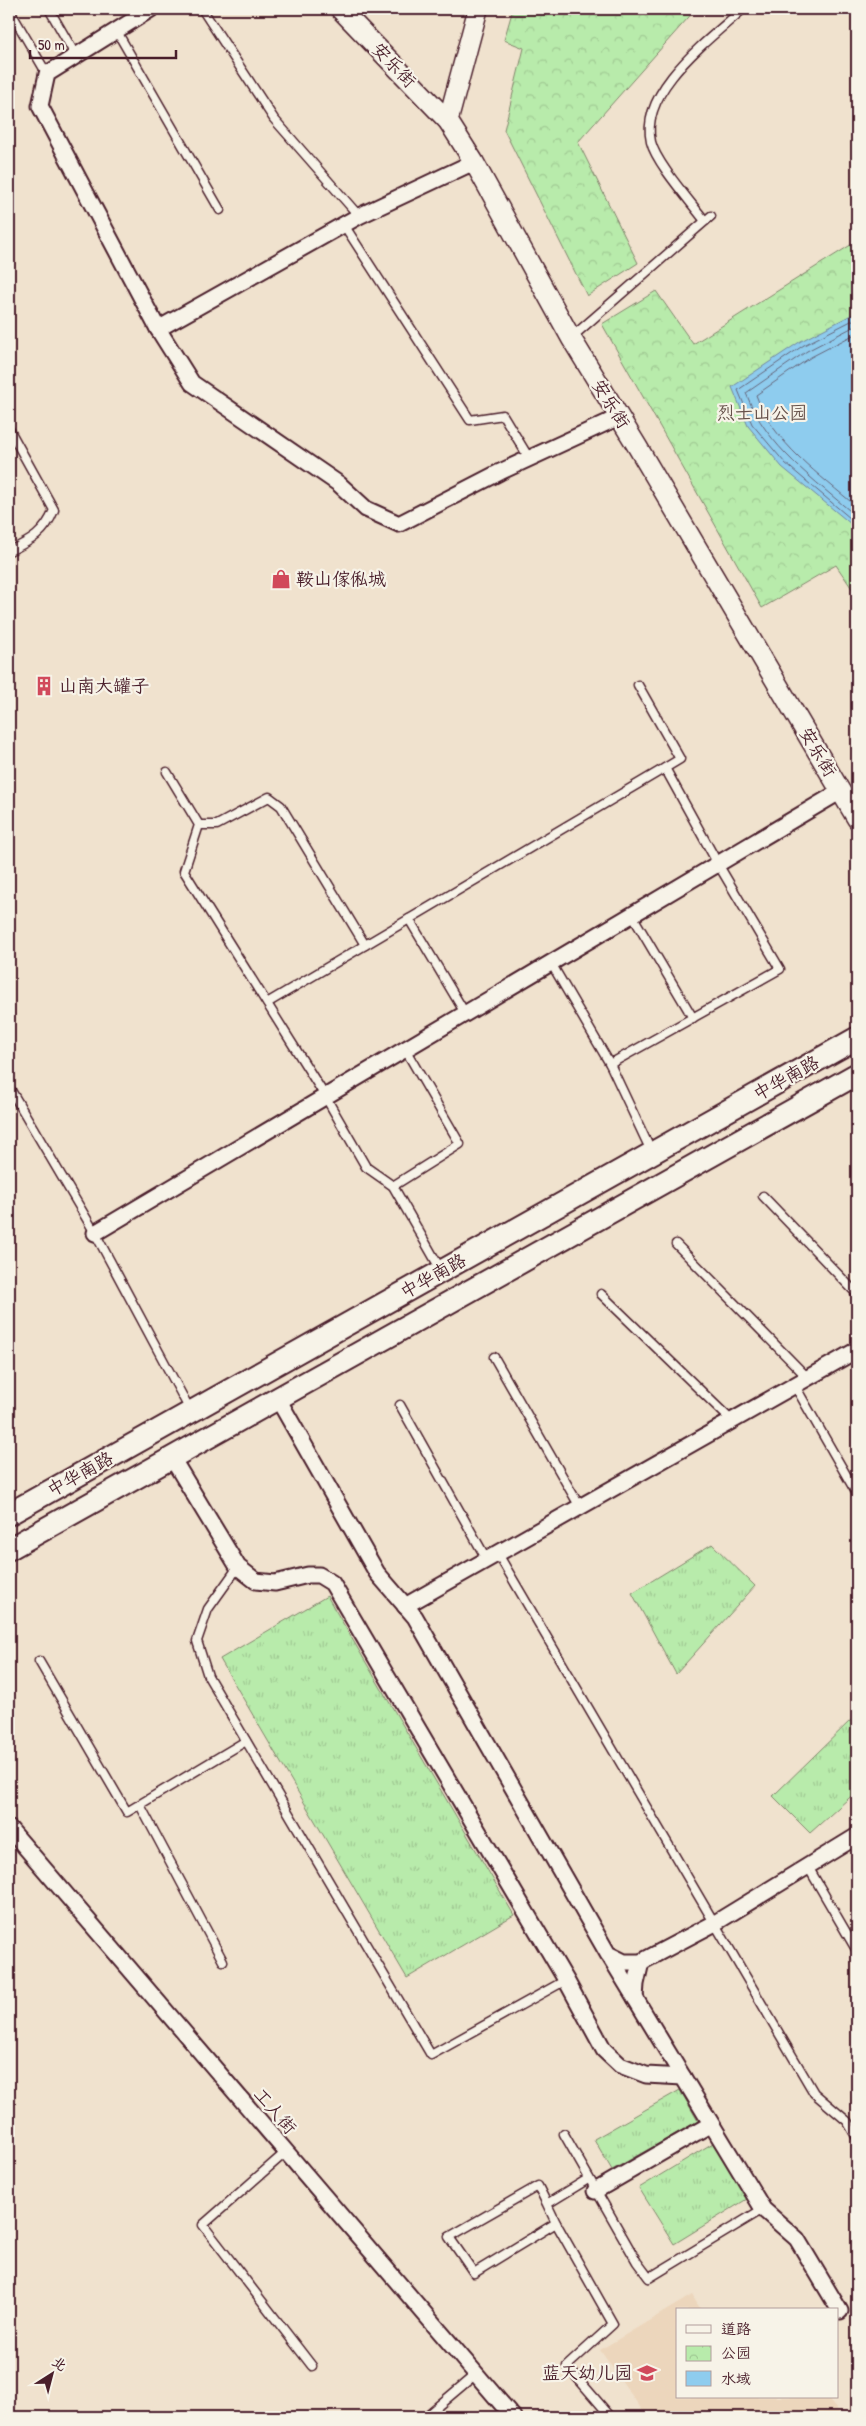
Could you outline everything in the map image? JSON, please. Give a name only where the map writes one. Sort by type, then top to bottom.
[{"type":"main road","name":"中华南路","points":[[9,1514],[857,1038]]},
{"type":"main road","name":"中华南路","points":[[9,1549],[857,1074]]},
{"type":"street","points":[[150,9],[47,74],[40,106],[158,329],[192,383],[338,484],[366,509],[399,524],[529,458],[619,417]]},
{"type":"street","name":"安乐街","points":[[340,9],[448,121],[474,162],[571,338],[857,819]]},
{"type":"street","points":[[448,121],[478,9]]},
{"type":"street","points":[[158,329],[359,216],[474,162]]},
{"type":"street","points":[[95,1233],[841,791]]},
{"type":"street","points":[[405,1606],[857,1350]]},
{"type":"street","points":[[278,1399],[378,1573],[415,1617],[608,1954],[763,2209],[797,2238],[840,2311]]},
{"type":"street","points":[[172,1458],[238,1567],[256,1582],[276,1583],[308,1574],[319,1575],[332,1582],[566,1980],[604,2050],[620,2065],[646,2075],[683,2077]]},
{"type":"street","name":"工人街","points":[[10,1831],[513,2417]]},
{"type":"street","points":[[608,1954],[624,1962],[641,1962],[715,1923],[857,1836]]},
{"type":"street","points":[[635,1998],[641,1962]]},
{"type":"street","points":[[591,2185],[711,2124]]},
{"type":"lane","points":[[9,9],[47,74]]},
{"type":"lane","points":[[49,9],[76,56]]},
{"type":"lane","points":[[202,9],[274,119],[359,216]]},
{"type":"lane","points":[[571,338],[708,218],[657,155],[651,141],[651,122],[659,94],[673,72],[743,9]]},
{"type":"lane","points":[[116,30],[220,210]]},
{"type":"lane","points":[[344,225],[470,420],[504,415],[529,458]]},
{"type":"lane","points":[[9,429],[54,510],[48,526],[25,544],[9,551]]},
{"type":"lane","points":[[267,1003],[680,759],[638,685]]},
{"type":"lane","points":[[610,1064],[780,969],[718,864],[665,768]]},
{"type":"lane","points":[[167,772],[200,825]]},
{"type":"lane","points":[[200,825],[216,824],[269,797],[281,806],[365,945]]},
{"type":"lane","points":[[200,825],[184,871],[325,1096],[366,1167],[393,1186],[442,1271]]},
{"type":"lane","points":[[632,915],[693,1018]]},
{"type":"lane","points":[[410,919],[465,1013]]},
{"type":"lane","points":[[551,962],[610,1064],[652,1153]]},
{"type":"lane","points":[[393,1186],[460,1144],[404,1049]]},
{"type":"lane","points":[[9,1087],[95,1233],[190,1412]]},
{"type":"lane","points":[[763,1196],[857,1294]]},
{"type":"lane","points":[[676,1244],[802,1382],[857,1494]]},
{"type":"lane","points":[[601,1294],[732,1421]]},
{"type":"lane","points":[[494,1358],[580,1507]]},
{"type":"lane","points":[[400,1405],[715,1923],[814,2093],[847,2121],[857,2138]]},
{"type":"lane","points":[[238,1567],[208,1609],[197,1641],[208,1676],[431,2055],[566,1980]]},
{"type":"lane","points":[[39,1661],[127,1812],[246,1741]]},
{"type":"lane","points":[[140,1805],[223,1961]]},
{"type":"lane","points":[[807,1865],[857,1951]]},
{"type":"lane","points":[[564,2134],[591,2185],[637,2262],[649,2278],[763,2209]]},
{"type":"lane","points":[[286,2152],[203,2226],[312,2366]]},
{"type":"lane","points":[[547,2204],[591,2185]]},
{"type":"lane","points":[[556,2223],[474,2273],[449,2237],[538,2186],[556,2223],[613,2324],[567,2366],[611,2417]]},
{"type":"lane","points":[[425,2417],[476,2374]]},
{"type":"shaded area","name":"蓝天幼儿园","points":[[692,2295],[700,2308],[676,2308],[676,2398],[827,2398],[843,2417],[647,2417],[600,2350]]},
{"type":"green space","points":[[513,9],[696,9],[578,142],[638,263],[587,296],[504,130],[524,48],[504,40]]},
{"type":"green space","name":"烈士山公园","points":[[857,241],[857,596],[836,565],[762,608],[602,324],[656,291],[693,344]]},
{"type":"green space","points":[[712,1544],[755,1586],[676,1674],[632,1593]]},
{"type":"green space","points":[[327,1596],[514,1915],[407,1978],[220,1659]]},
{"type":"green space","points":[[853,1718],[857,1722],[857,1791],[810,1833],[773,1796]]},
{"type":"green space","points":[[680,2090],[698,2121],[612,2170],[594,2139]]},
{"type":"green space","points":[[713,2143],[747,2199],[674,2244],[639,2188]]},
{"type":"water","points":[[857,312],[857,529],[782,467],[748,426],[732,387],[801,341]]},
{"type":"place","name":"鞍山傢俬城","points":[[281,579]]},
{"type":"place","name":"山南大罐子","points":[[44,686]]},
{"type":"place","name":"蓝天幼儿园","points":[[647,2373]]}]
